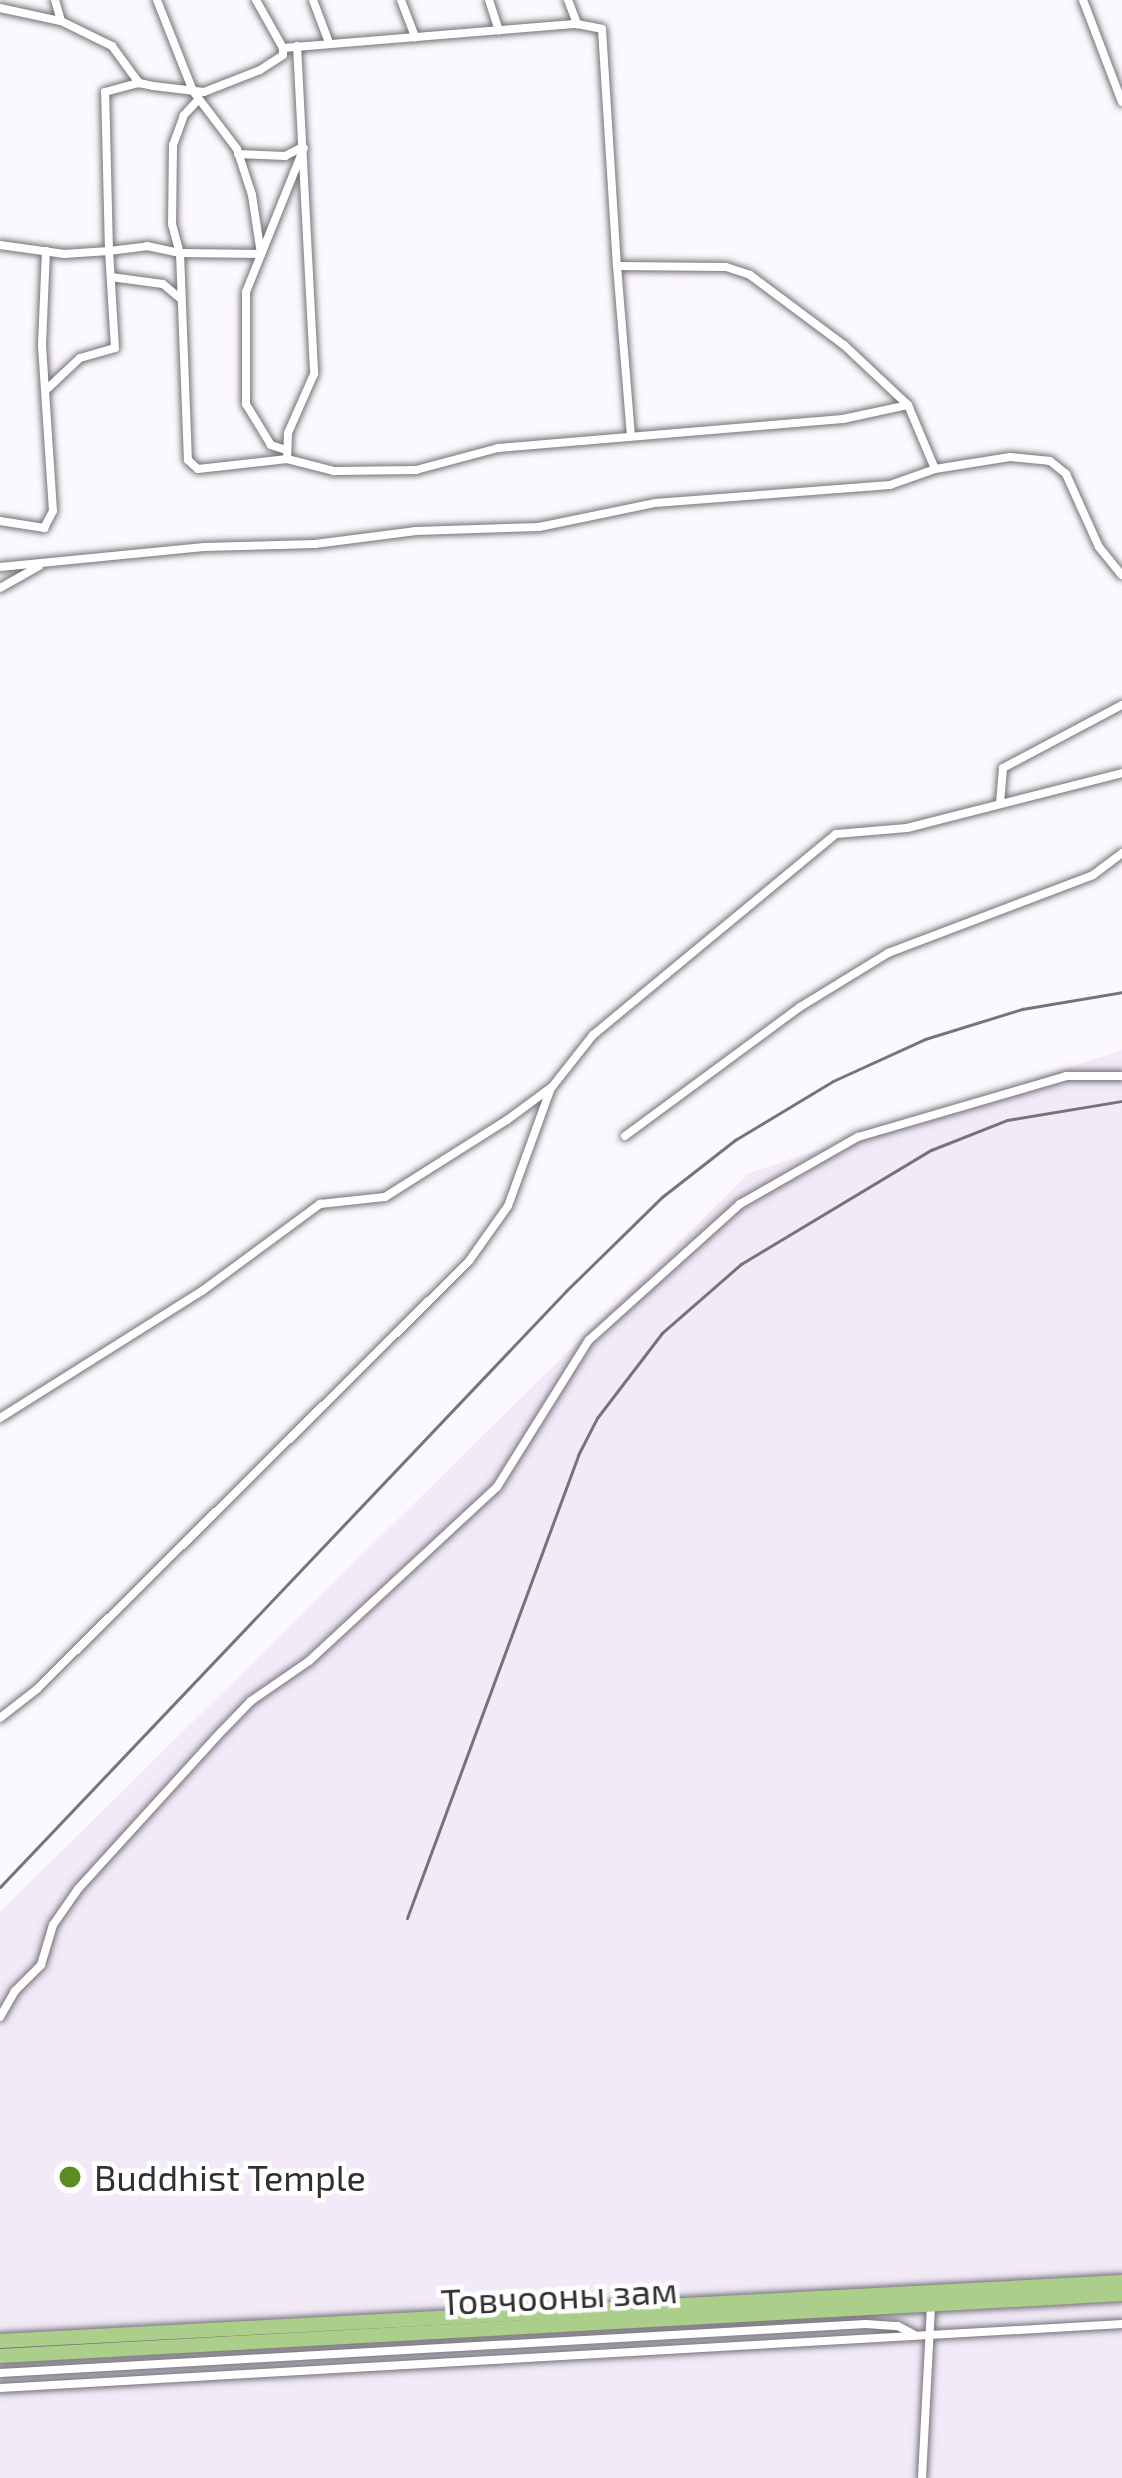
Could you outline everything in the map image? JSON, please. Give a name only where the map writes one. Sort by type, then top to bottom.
[{"type":"highway","name":"Товчооны зам","points":[[0,2339],[1122,2282]]},
{"type":"highway","name":"Товчооны зам","points":[[0,2356],[1122,2294]]},
{"type":"street","points":[[55,0],[62,21]]},
{"type":"street","points":[[158,0],[196,95],[238,154],[262,254]]},
{"type":"street","points":[[47,389],[80,358],[115,348],[104,101],[114,87],[139,82],[196,95],[283,56],[284,48],[256,0]]},
{"type":"street","points":[[313,0],[328,40]]},
{"type":"street","points":[[401,0],[415,37]]},
{"type":"street","points":[[489,0],[499,30]]},
{"type":"street","points":[[568,0],[577,24]]},
{"type":"street","points":[[1083,0],[1122,102]]},
{"type":"street","points":[[0,8],[62,21],[112,46],[139,82]]},
{"type":"street","points":[[284,48],[328,40],[577,24],[602,29],[607,46],[631,435]]},
{"type":"street","points":[[285,454],[314,374],[297,46]]},
{"type":"street","points":[[196,95],[173,145],[172,224],[180,254],[191,467],[285,454]]},
{"type":"street","points":[[238,154],[285,156],[304,146]]},
{"type":"street","points":[[304,146],[246,292],[246,404],[272,445],[285,454],[334,471],[416,470],[498,448],[843,419],[908,405]]},
{"type":"street","points":[[0,245],[46,251],[147,246],[180,254],[262,254]]},
{"type":"street","points":[[0,521],[35,528],[50,524],[42,345],[46,251]]},
{"type":"street","points":[[617,266],[726,267],[750,275],[844,345],[908,405],[935,469]]},
{"type":"street","points":[[111,277],[163,284],[181,299]]},
{"type":"street","points":[[0,567],[204,547],[315,544],[416,531],[539,527],[655,503],[890,485],[935,469],[1010,457],[1050,461],[1066,474],[1099,547],[1122,575]]},
{"type":"street","points":[[0,588],[45,562]]},
{"type":"street","points":[[1000,803],[1003,768],[1122,705]]},
{"type":"street","points":[[0,1418],[202,1291],[320,1204],[386,1197],[401,1190],[552,1087],[593,1035],[820,844],[849,830],[908,828],[1122,773]]},
{"type":"street","points":[[625,1136],[800,1007],[888,953],[1094,874],[1122,854]]},
{"type":"street","points":[[0,2017],[15,1991],[40,1965],[53,1925],[78,1889],[251,1701],[309,1660],[497,1486],[590,1340],[740,1204],[858,1137],[1066,1076],[1122,1076]]},
{"type":"street","points":[[0,1718],[53,1673],[470,1261],[508,1206],[552,1087]]},
{"type":"street","points":[[922,2478],[931,2304]]},
{"type":"street","points":[[0,2373],[866,2324],[898,2326],[914,2334]]},
{"type":"street","points":[[0,2388],[1122,2324]]},
{"type":"shaded area","points":[[1122,1050],[1122,2478],[0,2478],[0,1912],[749,1173]]},
{"type":"railway","points":[[0,1887],[567,1290],[662,1197],[735,1140],[833,1081],[925,1039],[1022,1009],[1122,992]]},
{"type":"railway","points":[[407,1918],[578,1455],[597,1418],[662,1333],[741,1264],[931,1150],[1007,1120],[1122,1101]]},
{"type":"place","name":"Buddhist Temple","points":[[70,2177]]}]
